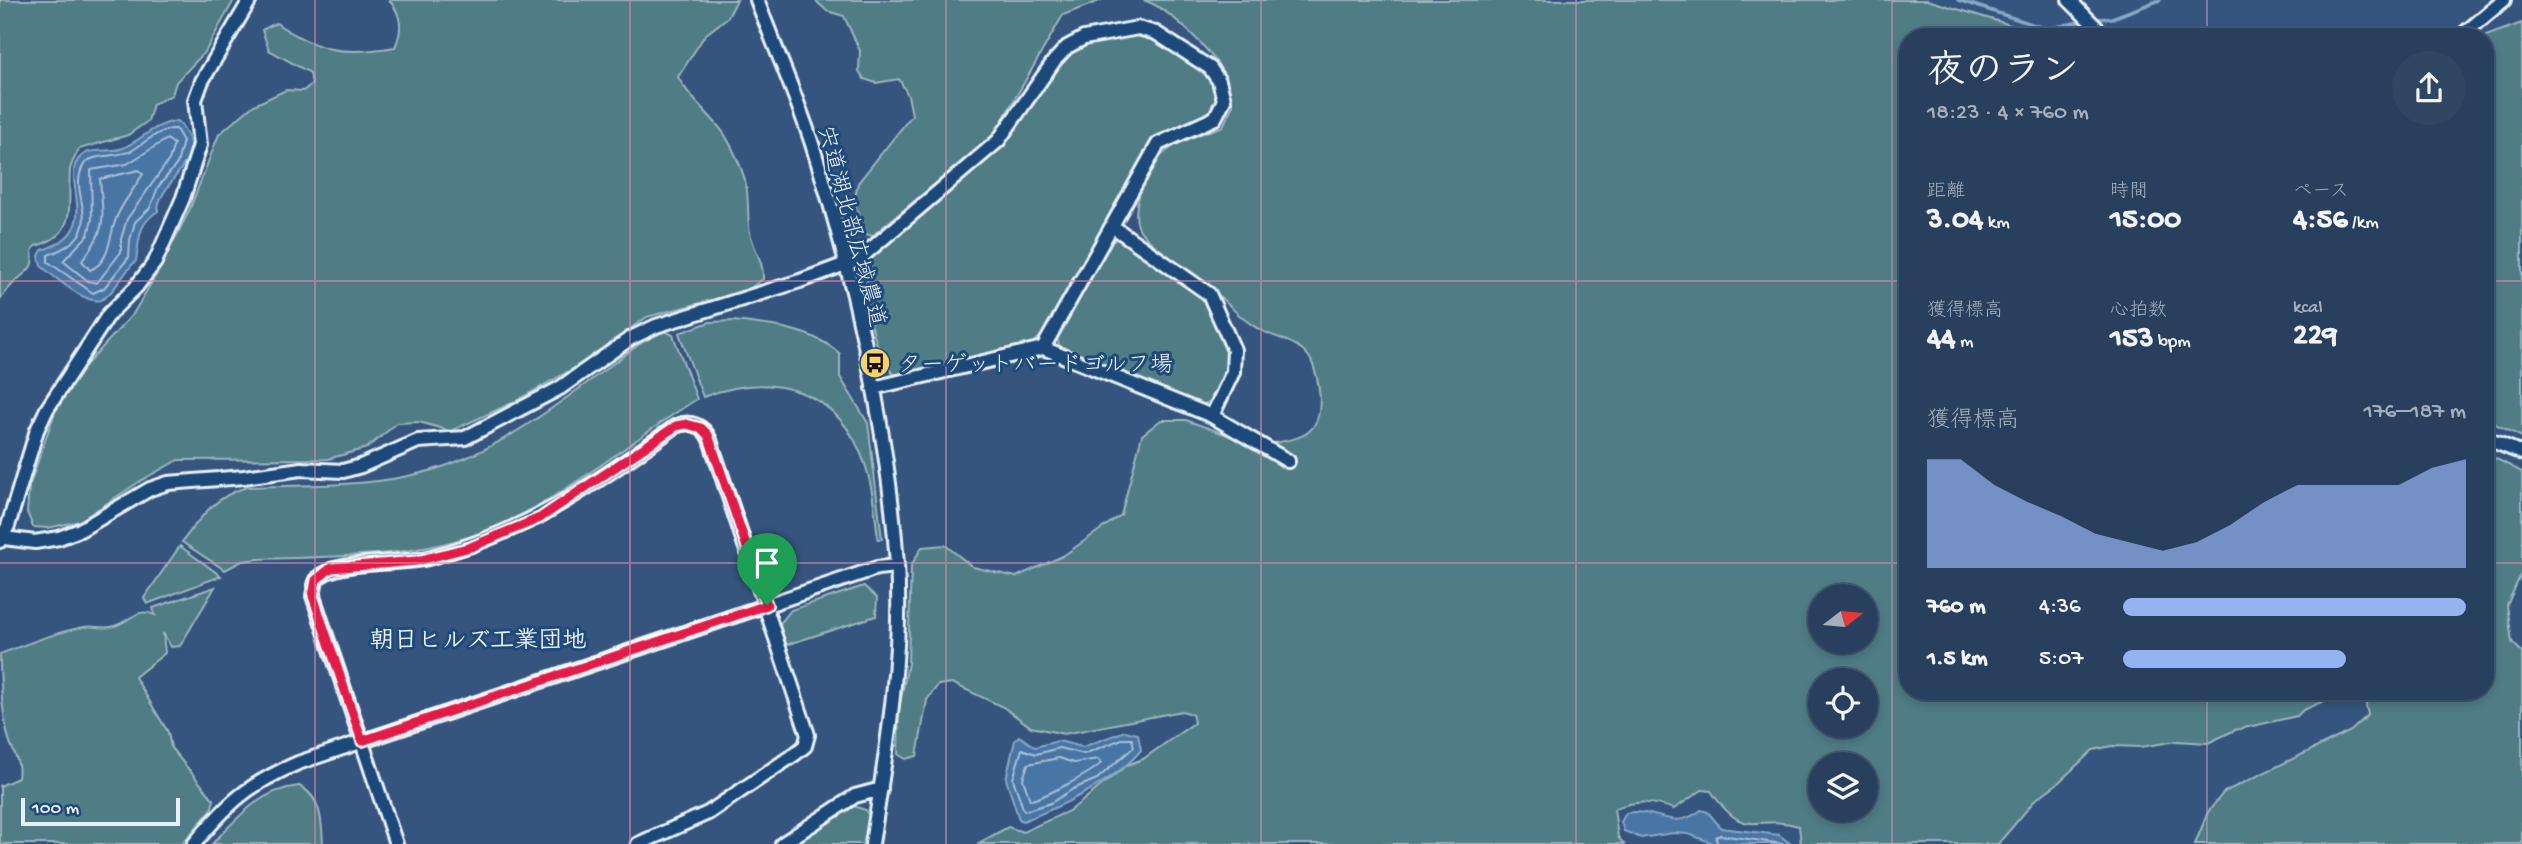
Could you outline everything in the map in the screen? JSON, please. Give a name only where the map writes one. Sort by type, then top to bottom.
[{"type":"street","points":[[250,0],[202,82],[195,100],[200,145],[183,198],[155,262],[136,287],[109,314],[47,409],[37,430],[2,539],[35,542],[59,538],[80,530],[150,489],[168,483],[244,477],[301,468],[343,471],[418,441],[465,438],[560,388],[631,338],[656,326],[800,281],[859,259],[998,141],[1067,47],[1084,37],[1138,28],[1156,33],[1210,68],[1219,81],[1224,100],[1215,118],[1158,144],[1043,348]]},
{"type":"street","name":"宍道湖北部広域農道","points":[[757,0],[811,141],[873,388],[897,566],[894,661],[881,789],[872,844]]},
{"type":"street","points":[[2069,0],[2097,28]]},
{"type":"street","points":[[2470,28],[2504,0]]},
{"type":"street","points":[[1112,226],[1209,294],[1222,318],[1234,350],[1233,372],[1212,416]]},
{"type":"street","points":[[873,388],[1043,348],[1212,416],[1288,461]]},
{"type":"street","points":[[396,844],[313,596],[313,585],[319,576],[338,567],[417,561],[501,536],[564,504],[681,424],[696,425],[708,435],[806,722],[808,735],[805,746],[708,813],[638,844]]},
{"type":"street","points":[[2494,442],[2522,453]]},
{"type":"street","points":[[194,844],[227,805],[251,786],[298,763],[877,568],[897,566]]},
{"type":"street","points":[[782,844],[855,796],[881,789]]},
{"type":"green space","points":[[0,0],[234,0],[205,52],[176,82],[172,95],[153,104],[148,121],[128,135],[79,149],[70,170],[69,207],[65,226],[49,241],[35,246],[29,269],[0,299]]},
{"type":"green space","points":[[389,0],[737,0],[728,17],[705,35],[678,77],[688,93],[725,135],[743,173],[750,233],[763,279],[746,291],[647,317],[574,368],[512,403],[451,431],[419,422],[397,423],[367,448],[328,459],[178,460],[80,521],[48,528],[33,527],[27,512],[29,487],[55,412],[86,365],[133,314],[162,265],[189,211],[219,134],[254,105],[286,90],[303,91],[312,84],[310,73],[269,50],[262,30],[276,23],[319,46],[346,51],[395,47],[400,22],[397,11]]},
{"type":"green space","points":[[815,0],[1102,0],[1063,15],[994,135],[872,236],[866,234],[854,202],[858,183],[912,115],[908,95],[899,79],[876,83],[864,79],[859,71],[860,51],[844,16],[827,11]]},
{"type":"green space","points":[[1143,0],[1927,0],[2014,26],[2017,28],[1899,28],[1899,700],[2326,700],[2303,710],[2297,716],[2235,730],[2208,743],[2177,741],[2141,747],[2112,746],[2093,750],[2058,783],[2035,800],[1998,844],[1801,844],[1799,826],[1743,821],[1733,817],[1711,791],[1702,790],[1674,809],[1644,803],[1614,809],[1618,837],[1624,844],[977,844],[1008,827],[1023,832],[1071,810],[1127,765],[1143,759],[1194,723],[1192,714],[1182,711],[1064,734],[1031,727],[1003,707],[952,683],[938,685],[927,700],[917,756],[906,759],[898,754],[899,710],[908,663],[911,566],[922,547],[945,545],[973,567],[1016,577],[1063,556],[1121,515],[1142,435],[1161,420],[1186,420],[1260,447],[1309,432],[1319,412],[1320,394],[1311,360],[1306,353],[1294,344],[1264,332],[1243,319],[1215,292],[1157,247],[1142,233],[1138,225],[1136,215],[1140,193],[1155,163],[1167,150],[1223,126],[1233,105],[1228,85],[1217,64],[1176,20]]},
{"type":"green space","points":[[2522,23],[2522,437],[2494,423],[2494,33]]},
{"type":"green space","points":[[1147,33],[1186,58],[1213,81],[1219,93],[1219,105],[1208,116],[1162,138],[1148,149],[1044,334],[1030,345],[908,375],[893,374],[882,359],[871,322],[864,280],[867,260],[951,191],[999,147],[1065,57],[1091,42]]},
{"type":"green space","points":[[1117,239],[1124,240],[1204,295],[1228,343],[1228,371],[1212,401],[1198,406],[1061,350],[1056,336],[1109,243]]},
{"type":"green space","points":[[734,321],[804,334],[840,354],[840,377],[868,423],[882,539],[878,539],[872,492],[865,464],[853,438],[839,418],[821,403],[800,392],[778,387],[729,389],[703,397],[679,333],[710,322]]},
{"type":"green space","points":[[665,331],[673,335],[697,399],[571,486],[490,529],[463,539],[406,551],[259,559],[242,561],[225,570],[182,542],[217,502],[247,487],[388,480],[441,467],[473,455],[533,421],[644,341]]},
{"type":"green space","points":[[2494,458],[2522,472],[2522,572],[2507,605],[2512,642],[2522,652],[2522,844],[2195,844],[2208,812],[2224,792],[2351,731],[2368,715],[2365,700],[2494,700]]},
{"type":"green space","points":[[180,546],[221,576],[147,604],[144,598]]},
{"type":"green space","points":[[864,586],[877,598],[876,616],[786,645],[779,625],[791,610]]},
{"type":"green space","points":[[215,587],[180,646],[171,647],[163,633],[165,653],[135,677],[168,732],[171,748],[214,800],[211,810],[182,844],[0,844],[0,786],[18,778],[19,772],[4,716],[0,654],[73,629],[111,627],[137,614],[155,615],[153,608]]},
{"type":"green space","points":[[299,786],[312,796],[319,810],[323,844],[212,844],[261,799]]},
{"type":"green space","points":[[850,805],[866,810],[870,818],[866,844],[789,844]]},
{"type":"water","points":[[176,121],[182,126],[190,143],[190,152],[160,201],[158,211],[143,227],[136,261],[103,299],[97,301],[80,295],[41,266],[39,256],[42,250],[63,240],[73,228],[77,215],[74,173],[77,162],[86,153],[123,148],[161,125]]},
{"type":"water","points":[[1125,731],[1138,734],[1141,750],[1117,772],[1070,801],[1023,821],[1019,819],[1006,779],[1015,740],[1019,736],[1035,747],[1058,741],[1083,747]]},
{"type":"water","points":[[1701,810],[1708,812],[1721,828],[1779,835],[1791,844],[1716,844],[1688,834],[1673,833],[1641,838],[1624,831],[1621,822],[1626,813],[1647,813],[1681,819]]},
{"type":"waterway","points":[[1958,0],[2044,28]]},
{"type":"waterway","points":[[2095,19],[2112,18],[2160,0]]},
{"type":"waterway","points":[[2052,28],[2084,21]]},
{"type":"place","name":"ターゲットバードゴルフ場","points":[[875,363]]},
{"type":"district","name":"朝日ヒルズ工業団地","points":[[478,639]]},
{"type":"route","points":[[686,424],[696,425],[708,435],[767,605],[362,741],[313,596],[313,585],[319,576],[331,568],[417,561],[501,536],[564,504],[676,426],[686,424]]}]
